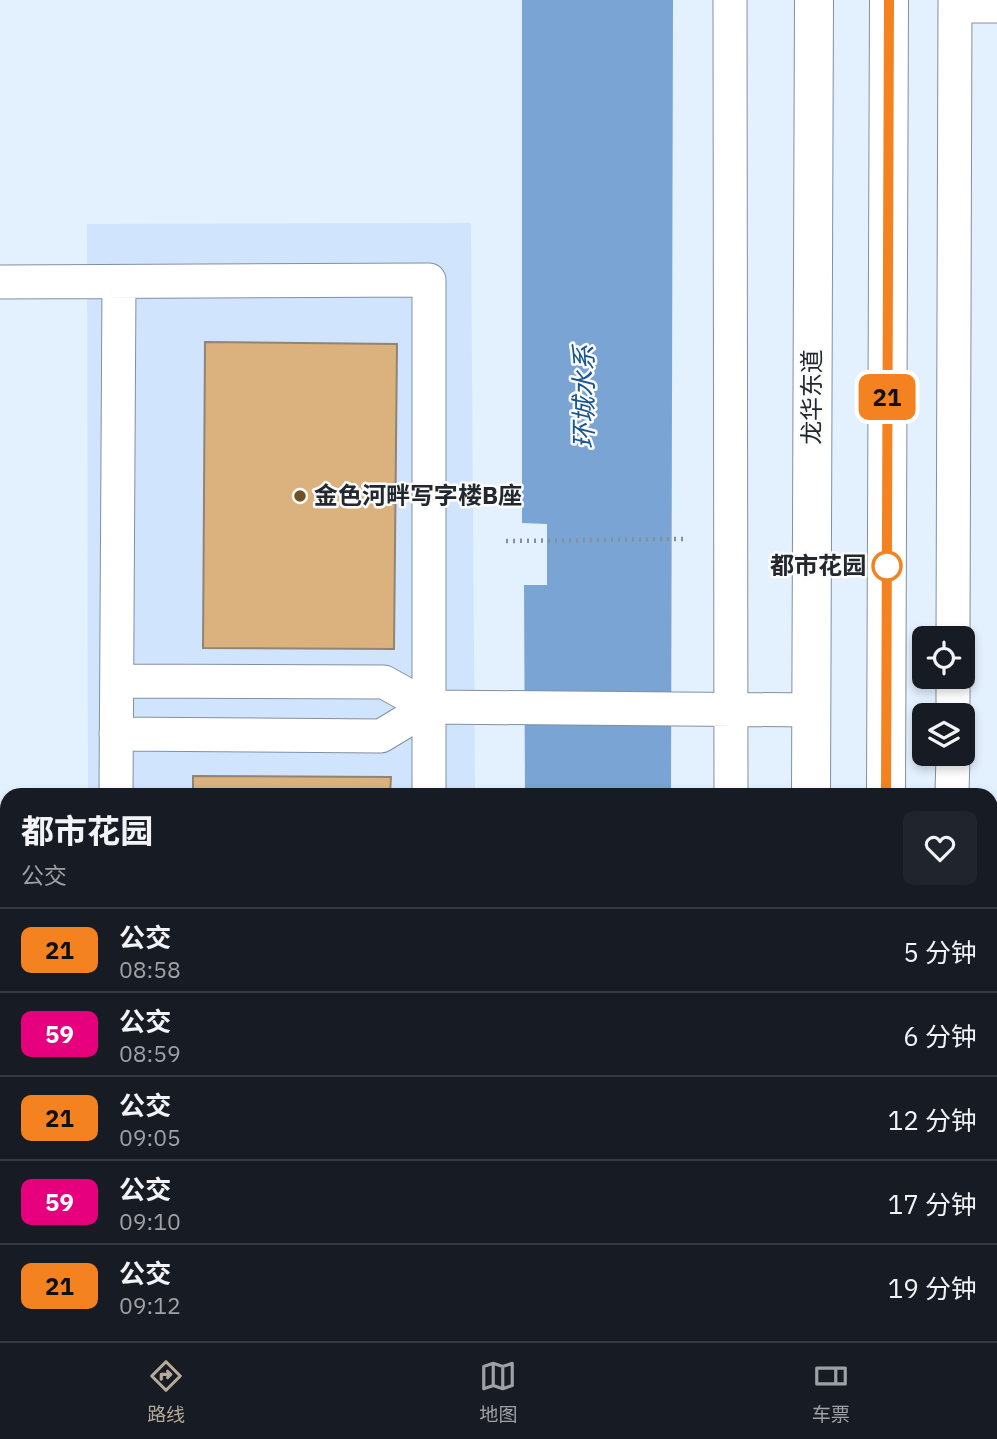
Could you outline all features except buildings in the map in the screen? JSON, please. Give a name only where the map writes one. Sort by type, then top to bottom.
[{"type":"main road","name":"龙华东道","points":[[811,788],[814,0]]},
{"type":"main road","points":[[886,788],[889,0]]},
{"type":"street","points":[[730,0],[731,788]]},
{"type":"street","points":[[953,626],[955,3],[997,6]]},
{"type":"street","points":[[0,282],[429,280],[429,788]]},
{"type":"street","points":[[116,788],[119,282]]},
{"type":"street","points":[[117,681],[384,682],[429,707],[811,710]]},
{"type":"street","points":[[116,734],[381,736],[429,707]]},
{"type":"street","points":[[952,788],[953,766]]},
{"type":"path","points":[[506,541],[683,539]]},
{"type":"shaded area","points":[[471,223],[475,788],[88,788],[87,224]]},
{"type":"water","name":"环城水系","points":[[522,0],[673,0],[671,788],[525,788],[524,585],[547,585],[547,524],[522,523]]},
{"type":"bus line","name":"21","points":[[886,788],[889,0]]},
{"type":"place","name":"金色河畔写字楼B座","points":[[300,496]]},
{"type":"place","name":"都市花园","points":[[887,566]]}]
